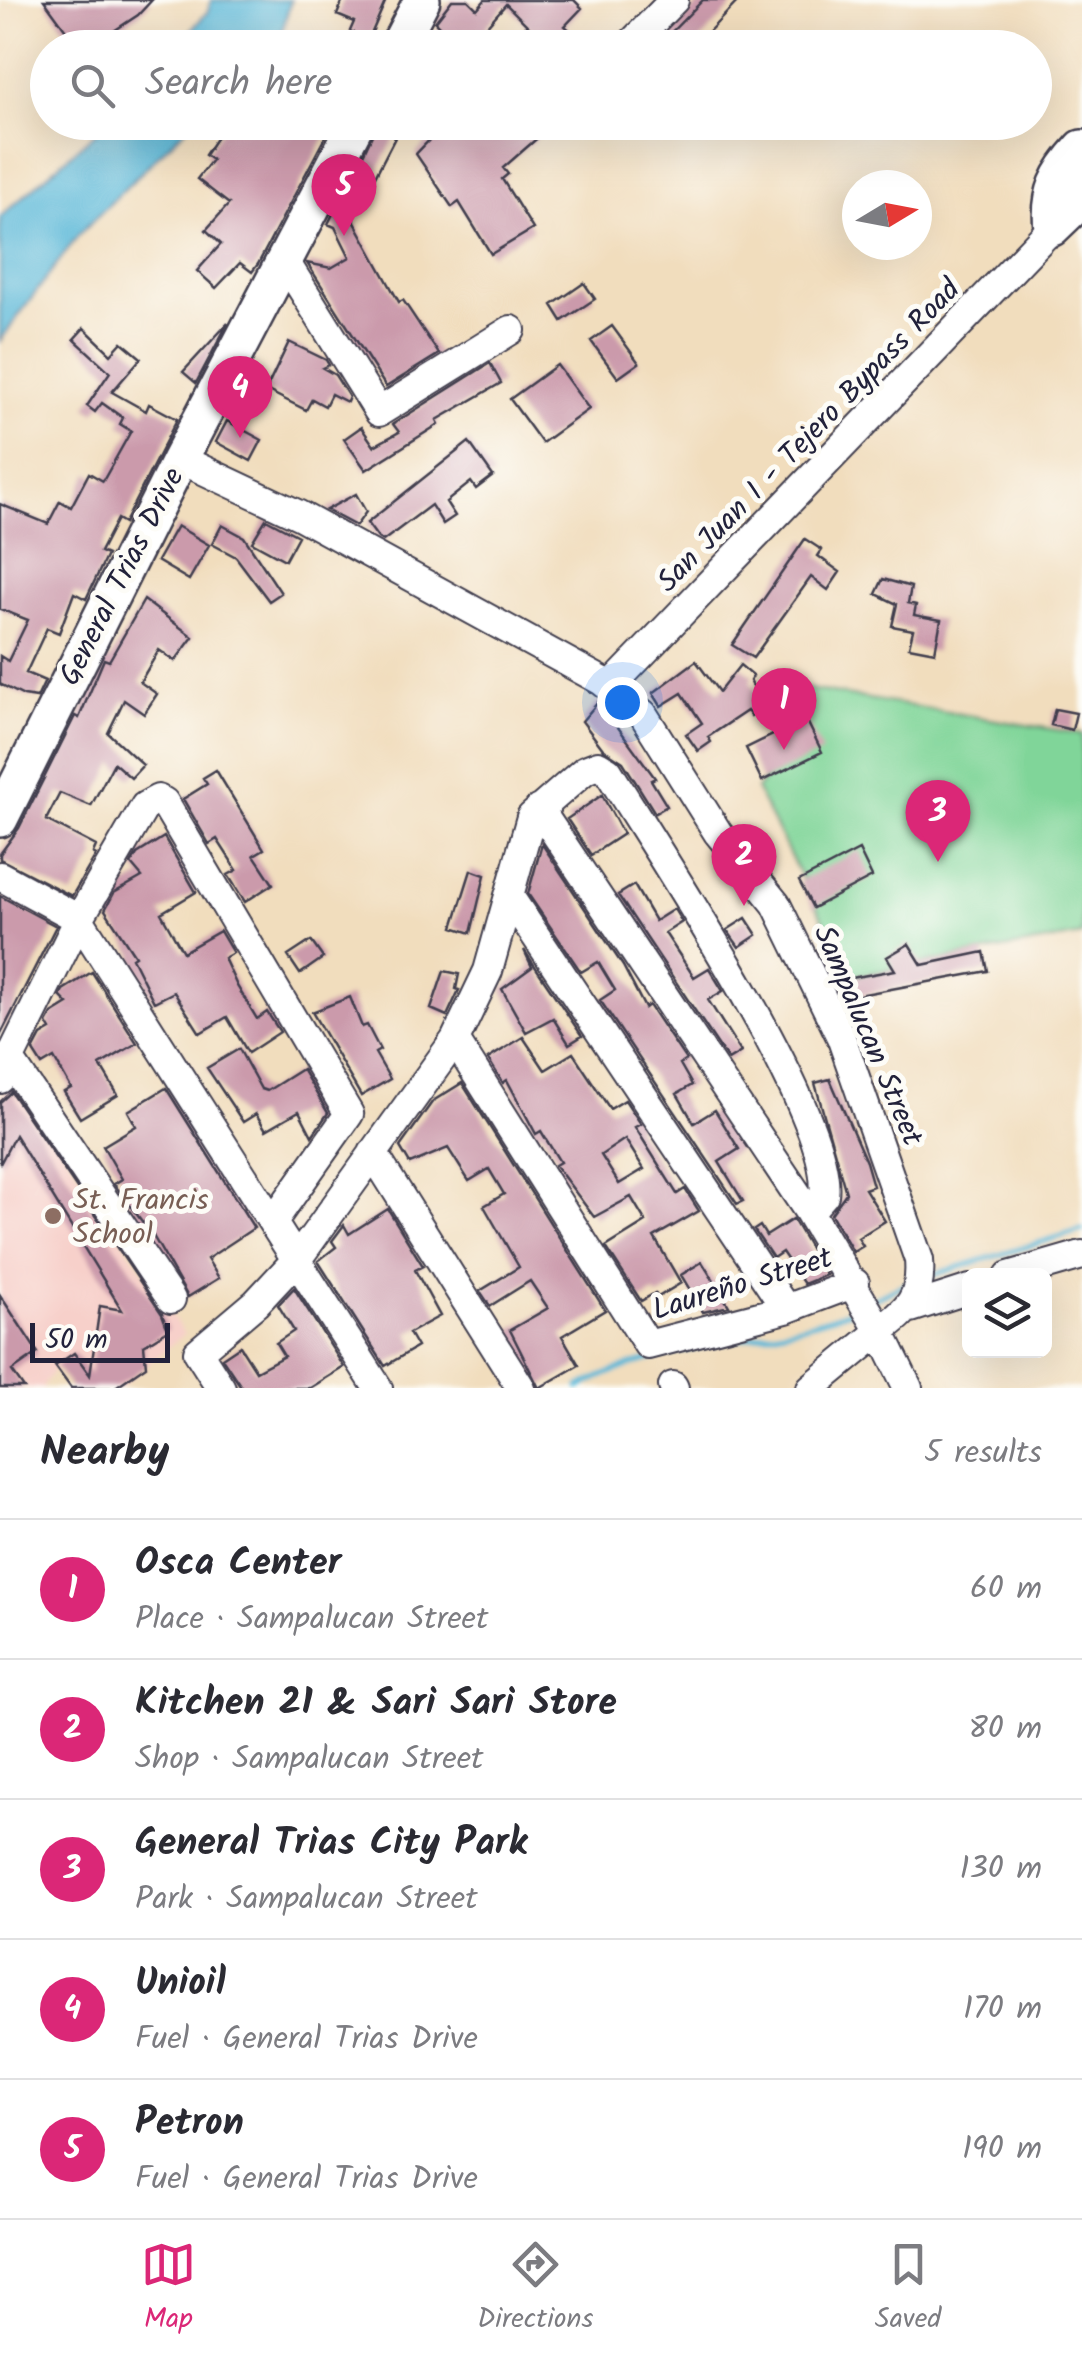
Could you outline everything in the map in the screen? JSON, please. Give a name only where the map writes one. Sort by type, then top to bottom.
[{"type":"main road","points":[[406,30],[422,0]]},
{"type":"main road","name":"General Trias Drive","points":[[0,819],[180,459],[348,140]]},
{"type":"main road","points":[[1052,228],[1052,194],[1060,175],[1082,148]]},
{"type":"main road","points":[[1052,228],[1075,206],[1082,189]]},
{"type":"street","points":[[645,30],[674,0]]},
{"type":"street","name":"San Juan I - Tejero Bypass Road","points":[[611,686],[1052,228]]},
{"type":"street","points":[[286,263],[378,412],[512,330]]},
{"type":"street","name":"Sampalucan Street","points":[[180,459],[299,515],[611,686],[643,714],[676,760],[718,833],[776,904],[816,979],[913,1236],[921,1281],[911,1308]]},
{"type":"street","points":[[221,1388],[198,1352],[256,1303],[298,1258],[455,1040],[488,972],[528,825],[540,808],[584,770],[598,766],[608,771],[774,1044],[824,1170],[824,1195],[809,1212]]},
{"type":"street","points":[[171,1299],[5,1070],[80,918],[145,806],[158,799],[164,802],[347,1108],[344,1126],[274,1220]]},
{"type":"street","points":[[540,808],[855,1284],[908,1388]]},
{"type":"street","points":[[0,876],[80,918],[378,1388]]},
{"type":"street","points":[[509,896],[786,1309]]},
{"type":"street","name":"Laureño Street","points":[[455,1040],[648,1346],[786,1309],[855,1284]]},
{"type":"street","points":[[373,1153],[521,1388]]},
{"type":"street","points":[[1037,1268],[1082,1255]]},
{"type":"street","points":[[811,1388],[911,1308],[962,1292]]},
{"type":"shaded area","name":"St. Francis School","points":[[18,1081],[184,1334],[120,1388],[73,1388],[55,1368],[42,1388],[27,1388],[0,1352],[0,1099],[8,1085]]},
{"type":"green space","points":[[802,688],[1082,734],[1082,935],[852,976],[756,789],[804,738]]},
{"type":"water","points":[[211,0],[291,0],[282,30],[192,30],[208,11]]},
{"type":"water","points":[[87,140],[174,140],[79,234],[0,341],[0,217]]},
{"type":"building","points":[[44,0],[152,0],[115,30],[66,30]]},
{"type":"building","points":[[343,0],[386,0],[373,30],[350,30],[354,22],[337,15]]},
{"type":"building","points":[[452,0],[468,0],[477,9],[485,0],[574,0],[582,8],[565,26],[570,30],[532,30],[506,4],[486,27],[489,30],[437,30],[440,27],[435,22]]},
{"type":"building","points":[[703,0],[739,0],[710,30],[674,30]]},
{"type":"building","points":[[215,140],[323,140],[258,264],[252,272],[240,263],[216,288],[197,271],[221,244],[206,230],[229,204],[197,179],[212,160],[205,155]]},
{"type":"building","points":[[370,140],[394,140],[371,184],[355,172]]},
{"type":"building","points":[[429,140],[535,140],[503,168],[508,174],[502,179],[533,229],[491,254],[459,202],[452,207],[416,154]]},
{"type":"building","points":[[335,210],[353,219],[399,302],[403,300],[439,354],[386,387],[307,263],[331,268],[350,257],[335,227],[328,224]]},
{"type":"building","points":[[584,283],[595,299],[562,321],[552,305]]},
{"type":"building","points":[[228,323],[196,383],[183,372]]},
{"type":"building","points":[[612,326],[639,363],[618,378],[591,341]]},
{"type":"building","points":[[84,328],[111,354],[122,342],[141,358],[112,392],[146,411],[149,404],[177,419],[124,523],[117,519],[100,552],[107,555],[86,599],[74,593],[59,633],[47,628],[26,673],[45,681],[37,698],[0,684],[0,656],[8,661],[28,620],[0,609],[0,504],[48,524],[60,501],[71,507],[89,473],[103,481],[131,431],[120,424],[123,418],[102,403],[95,412],[87,406],[110,372],[74,339]]},
{"type":"building","points":[[289,342],[326,360],[329,365],[323,368],[335,375],[349,397],[347,402],[331,394],[325,406],[312,399],[306,410],[266,390]]},
{"type":"building","points":[[490,363],[501,383],[437,420],[439,424],[366,470],[344,439],[361,427],[374,446],[399,432],[393,424]]},
{"type":"building","points":[[557,365],[589,409],[542,443],[510,399]]},
{"type":"building","points":[[227,421],[262,440],[251,461],[216,442]]},
{"type":"building","points":[[469,442],[493,476],[476,489],[471,482],[446,502],[455,516],[443,524],[431,505],[383,541],[378,538],[367,523]]},
{"type":"building","points":[[356,494],[366,512],[356,526],[326,510]]},
{"type":"building","points":[[266,519],[298,536],[285,560],[252,542]]},
{"type":"building","points":[[222,525],[244,537],[281,593],[269,601],[236,557],[212,544]]},
{"type":"building","points":[[177,526],[209,545],[189,580],[157,561]]},
{"type":"building","points":[[805,539],[822,550],[818,556],[840,572],[828,590],[811,577],[753,658],[732,645]]},
{"type":"building","points":[[883,579],[911,587],[908,603],[916,605],[914,615],[941,620],[935,652],[909,647],[913,630],[892,626],[897,604],[876,594]]},
{"type":"building","points":[[144,600],[193,637],[175,661],[159,650],[140,682],[157,694],[144,714],[124,700],[108,733],[143,765],[131,778],[114,763],[91,806],[60,793],[46,820],[96,846],[96,855],[72,896],[0,859],[0,854],[19,828],[75,716],[79,718],[104,659],[109,661]]},
{"type":"building","points":[[696,661],[719,692],[740,665],[753,676],[750,681],[764,705],[751,716],[747,711],[708,737],[711,742],[698,751],[686,734],[702,723],[682,693],[661,706],[653,693]]},
{"type":"building","points":[[599,701],[612,712],[609,715],[655,778],[651,780],[667,806],[655,813],[623,762],[603,749],[582,721]]},
{"type":"building","points":[[1055,709],[1076,713],[1072,730],[1051,725]]},
{"type":"building","points":[[806,719],[822,752],[762,781],[746,748]]},
{"type":"building","points":[[216,770],[264,849],[254,855],[273,884],[245,902],[228,875],[237,870],[217,839],[209,844],[183,799],[207,784],[203,778]]},
{"type":"building","points":[[602,795],[623,834],[591,855],[567,819]]},
{"type":"building","points":[[164,837],[196,892],[161,913],[183,952],[220,931],[233,953],[224,958],[237,986],[257,1019],[267,1012],[280,1032],[248,1053],[227,1017],[200,1033],[174,992],[154,1002],[132,958],[135,956],[105,910],[114,893],[142,877],[131,864],[137,854]]},
{"type":"building","points":[[542,844],[623,966],[645,1008],[649,1005],[686,1060],[680,1064],[692,1085],[677,1094],[694,1123],[715,1110],[739,1149],[719,1162],[743,1201],[737,1204],[600,1000],[615,990],[598,962],[581,972],[528,894]]},
{"type":"building","points":[[859,850],[872,877],[813,908],[799,881]]},
{"type":"building","points":[[471,870],[485,875],[471,933],[453,927]]},
{"type":"building","points":[[634,885],[655,921],[674,909],[682,922],[665,933],[694,977],[709,968],[723,991],[708,1000],[741,1052],[728,1060],[618,895]]},
{"type":"building","points":[[0,896],[56,926],[0,1036]]},
{"type":"building","points":[[746,918],[757,935],[739,947],[727,930]]},
{"type":"building","points":[[311,941],[323,958],[300,974],[288,956]]},
{"type":"building","points":[[909,944],[922,965],[984,952],[988,971],[848,997],[845,979],[895,970],[887,957]]},
{"type":"building","points":[[524,950],[582,1036],[569,1044],[553,1018],[526,1032],[502,989],[532,967]]},
{"type":"building","points":[[444,971],[459,974],[459,990],[447,1016],[431,1009]]},
{"type":"building","points":[[92,972],[137,1043],[100,1065],[118,1095],[80,1118],[64,1092],[71,1088],[54,1058],[42,1065],[33,1051],[41,1036],[51,1030],[47,1023],[52,1014],[68,1004],[60,996],[63,990]]},
{"type":"building","points":[[350,997],[362,1027],[367,1025],[380,1050],[375,1053],[390,1079],[361,1096],[312,1012]]},
{"type":"building","points":[[523,1037],[545,1070],[573,1053],[610,1109],[625,1100],[641,1124],[635,1127],[677,1194],[685,1189],[699,1211],[654,1237],[681,1283],[658,1297],[655,1293],[641,1301],[606,1247],[646,1222],[631,1197],[594,1217],[555,1165],[560,1162],[541,1131],[536,1134],[507,1080],[503,1083],[488,1059]],"holes":[[[625,1139],[644,1169],[619,1184],[601,1155]]]},
{"type":"building","points":[[239,1049],[261,1089],[267,1091],[302,1069],[328,1113],[312,1136],[299,1111],[266,1130],[256,1114],[243,1122],[207,1068]]},
{"type":"building","points":[[830,1079],[866,1162],[873,1186],[865,1189],[885,1221],[858,1238],[863,1246],[853,1252],[831,1214],[846,1193],[815,1083]]},
{"type":"building","points":[[462,1083],[605,1310],[562,1336],[579,1365],[539,1388],[510,1330],[548,1308],[530,1281],[490,1306],[480,1291],[519,1267],[484,1206],[504,1194],[489,1169],[469,1181],[448,1148],[410,1164],[400,1147],[433,1101]]},
{"type":"building","points":[[166,1088],[254,1228],[207,1259],[219,1278],[188,1297],[153,1236],[114,1184],[122,1179],[103,1146],[136,1126],[128,1111]]},
{"type":"building","points":[[11,1092],[162,1314],[168,1330],[144,1345],[146,1366],[114,1388],[71,1388],[55,1366],[74,1353],[90,1375],[100,1306],[122,1310],[15,1135],[0,1164],[0,1102]]},
{"type":"building","points":[[388,1209],[423,1266],[415,1270],[440,1316],[409,1333],[417,1347],[385,1366],[318,1261],[336,1247],[332,1241],[344,1225],[349,1234]]},
{"type":"building","points":[[793,1219],[826,1275],[804,1284],[782,1252],[773,1258],[754,1230],[760,1226],[766,1236]]},
{"type":"building","points":[[702,1262],[729,1306],[703,1312],[681,1275]]},
{"type":"building","points":[[294,1288],[344,1367],[310,1388],[242,1388],[222,1358],[240,1346],[256,1371],[284,1356],[276,1343],[294,1331],[278,1305]]},
{"type":"building","points":[[0,1295],[38,1353],[12,1371],[24,1388],[0,1388]]},
{"type":"waterway","points":[[929,1276],[1082,1230]]},
{"type":"waterway","points":[[874,1298],[909,1282]]},
{"type":"waterway","points":[[579,1388],[643,1361],[788,1329],[857,1308]]},
{"type":"place","name":"Petron","points":[[344,236]]},
{"type":"place","name":"Unioil","points":[[240,438]]},
{"type":"place","name":"Osca Center","points":[[784,750]]},
{"type":"place","name":"General Trias City Park","points":[[938,862]]},
{"type":"place","name":"Kitchen 21 & Sari Sari Store","points":[[744,906]]},
{"type":"place","name":"St. Francis School","points":[[53,1216]]}]
